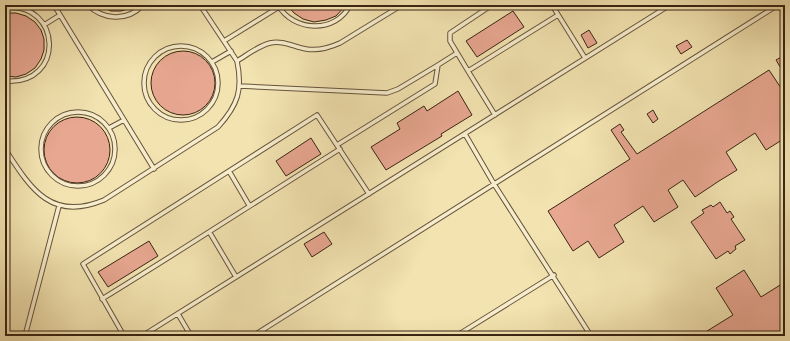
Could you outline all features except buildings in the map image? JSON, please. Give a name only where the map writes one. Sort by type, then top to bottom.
[{"type":"lane","points":[[54,5],[154,169]]},
{"type":"lane","points":[[88,5],[94,11],[106,16],[119,17],[131,14],[143,5]]},
{"type":"lane","points":[[5,149],[27,183],[36,193],[47,201],[59,206],[89,206],[104,200],[218,127],[236,101],[240,86],[237,61],[200,5]]},
{"type":"lane","points":[[224,41],[279,6],[290,19],[302,25],[315,26],[328,24],[339,18],[350,5]]},
{"type":"lane","points":[[237,61],[271,42],[281,42],[307,49],[329,48],[340,44],[402,5]]},
{"type":"lane","points":[[492,5],[450,33],[450,41],[495,114]]},
{"type":"lane","points":[[552,5],[585,58]]},
{"type":"lane","points":[[142,336],[670,5]]},
{"type":"lane","points":[[253,336],[779,5],[785,14]]},
{"type":"lane","points":[[5,8],[13,7],[25,9],[36,15],[44,25],[49,35],[50,48],[46,60],[39,71],[28,78],[16,82],[5,81]]},
{"type":"lane","points":[[44,25],[60,15]]},
{"type":"lane","points":[[468,71],[558,15]]},
{"type":"lane","points":[[182,45],[194,48],[204,53],[212,62],[218,74],[219,86],[215,99],[208,109],[197,117],[185,120],[172,119],[160,114],[151,105],[146,94],[145,77],[151,60],[160,52],[170,47],[182,45]]},
{"type":"lane","points":[[212,62],[231,52]]},
{"type":"lane","points":[[240,86],[387,93],[398,89],[457,53]]},
{"type":"lane","points":[[337,145],[435,84],[438,65]]},
{"type":"lane","points":[[79,111],[91,114],[101,119],[109,128],[114,140],[115,152],[112,165],[105,175],[94,183],[82,186],[69,185],[57,180],[48,171],[42,160],[41,143],[48,126],[56,118],[67,113],[79,111]]},
{"type":"lane","points":[[124,336],[83,264],[318,115],[369,194]]},
{"type":"lane","points":[[109,128],[124,120]]},
{"type":"lane","points":[[465,134],[494,184],[554,275],[591,336]]},
{"type":"lane","points":[[102,299],[210,233],[249,205],[340,149]]},
{"type":"lane","points":[[229,171],[249,205]]},
{"type":"lane","points":[[25,336],[59,206]]},
{"type":"lane","points":[[210,233],[236,277]]},
{"type":"lane","points":[[456,336],[554,275]]},
{"type":"lane","points":[[178,314],[191,336]]}]
